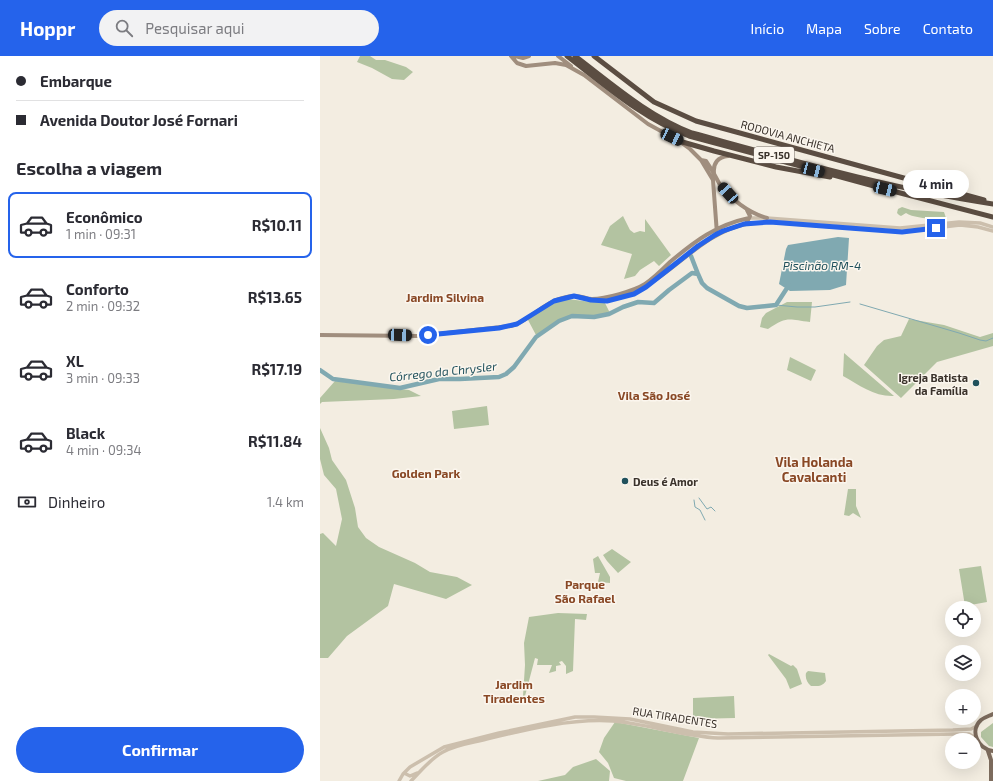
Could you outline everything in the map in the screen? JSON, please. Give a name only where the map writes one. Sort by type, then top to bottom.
[{"type":"highway","name":"SP-150","points":[[567,56],[639,110],[662,125],[673,130],[689,136],[885,189],[892,194],[916,197],[993,217]]},
{"type":"highway","name":"RODOVIA ANCHIETA","points":[[575,56],[655,115],[692,133],[888,184],[954,199],[993,203]]},
{"type":"highway","name":"RODOVIA ANCHIETA","points":[[594,56],[654,102],[696,122],[993,203]]},
{"type":"highway","points":[[679,141],[776,167],[869,185]]},
{"type":"main road","points":[[512,56],[517,63],[524,66],[531,67],[561,63],[584,75]]},
{"type":"main road","points":[[515,56],[523,58],[529,56]]},
{"type":"main road","points":[[558,56],[648,124],[679,141],[701,160],[711,176],[714,187],[717,234]]},
{"type":"main road","points":[[714,173],[716,162],[722,157],[730,155]]},
{"type":"main road","points":[[701,160],[706,161],[720,184],[736,201],[747,210],[767,218]]},
{"type":"main road","points":[[714,187],[716,184],[720,184]]},
{"type":"main road","points":[[586,298],[591,300],[607,301],[634,294],[646,287],[698,246],[717,234],[746,224],[750,215],[747,210]]},
{"type":"main road","points":[[320,335],[419,336],[504,327],[522,322],[546,305],[559,299],[574,296],[601,298],[614,296],[644,284],[695,242],[717,228],[749,218]]},
{"type":"main road","points":[[607,301],[614,296]]},
{"type":"main road","points":[[976,733],[977,726],[983,718],[993,715]]},
{"type":"main road","points":[[981,746],[991,751],[991,781]]},
{"type":"street","points":[[749,218],[767,218],[896,228],[964,222],[980,223],[993,227]]},
{"type":"street","points":[[746,224],[770,222],[902,232],[960,225],[978,227],[993,231]]},
{"type":"street","name":"RUA TIRADENTES","points":[[404,773],[411,767],[444,747],[530,728],[581,721],[614,719],[698,735],[945,735]]},
{"type":"street","name":"RUA TIRADENTES","points":[[727,736],[968,730],[977,726]]},
{"type":"street","name":"RUA TIRADENTES","points":[[412,781],[438,754],[451,748],[530,728]]},
{"type":"street","points":[[912,731],[912,736]]},
{"type":"street","points":[[399,781],[404,773],[410,776],[420,771]]},
{"type":"green space","points":[[360,56],[370,56],[376,60],[385,60],[406,67],[413,72],[404,80],[392,79],[357,62]]},
{"type":"green space","points":[[902,207],[911,210],[944,212],[946,218],[920,217],[906,213],[901,216],[897,213],[898,209]]},
{"type":"green space","points":[[623,216],[630,230],[634,233],[640,231],[645,232],[645,219],[671,255],[659,266],[654,261],[640,270],[635,276],[624,279],[632,254],[601,245],[610,226]]},
{"type":"green space","points":[[568,299],[591,302],[602,301],[605,303],[610,313],[595,316],[572,315],[536,335],[528,320],[551,304]]},
{"type":"green space","points":[[787,302],[812,302],[810,322],[784,320],[768,329],[760,327],[762,318],[766,313]]},
{"type":"green space","points":[[909,319],[944,325],[980,337],[993,333],[993,346],[937,362],[901,398],[864,365],[877,346],[884,340],[901,336]]},
{"type":"green space","points":[[844,353],[894,396],[880,395],[861,387],[843,376]]},
{"type":"green space","points":[[790,357],[816,370],[811,381],[787,370]]},
{"type":"green space","points":[[335,381],[409,390],[421,396],[394,399],[322,402],[320,404],[320,398]]},
{"type":"green space","points":[[487,406],[489,425],[454,429],[452,411]]},
{"type":"green space","points":[[320,428],[329,448],[332,460],[346,480],[355,508],[358,527],[366,538],[379,547],[415,563],[430,572],[457,577],[472,585],[446,599],[394,584],[388,606],[347,636],[328,658],[320,658],[320,534],[323,533],[336,546],[342,519],[336,489],[324,475],[320,459]]},
{"type":"green space","points":[[848,489],[856,489],[856,506],[861,518],[853,513],[849,516],[844,515]]},
{"type":"green space","points":[[612,549],[631,562],[618,573],[603,555]]},
{"type":"green space","points":[[598,556],[610,577],[610,583],[598,582],[600,573],[595,573],[593,559]]},
{"type":"green space","points":[[981,566],[987,602],[981,603],[981,601],[964,601],[959,569]]},
{"type":"green space","points":[[558,613],[587,614],[586,620],[575,619],[573,671],[566,674],[566,666],[562,661],[559,662],[561,665],[556,666],[556,671],[549,673],[552,665],[537,665],[538,659],[535,658],[525,696],[523,696],[525,665],[524,643],[529,617]]},
{"type":"green space","points":[[769,654],[791,666],[793,665],[797,669],[802,684],[790,689],[786,679],[768,655]]},
{"type":"green space","points":[[808,671],[825,673],[826,681],[821,685],[811,686],[806,679],[806,673]]},
{"type":"green space","points":[[734,696],[735,718],[693,719],[693,698]]},
{"type":"green space","points":[[615,722],[699,738],[683,781],[626,781],[614,778],[608,763],[599,752],[604,738]]},
{"type":"green space","points":[[993,723],[993,747],[989,746],[981,737],[981,732]]},
{"type":"green space","points":[[596,759],[610,771],[609,781],[538,781],[565,775],[573,767]]},
{"type":"water","name":"Piscinão RM-4","points":[[838,237],[849,238],[846,285],[830,290],[790,291],[779,284],[788,245]]},
{"type":"waterway","points":[[691,256],[698,274]]},
{"type":"waterway","name":"Córrego da Chrysler","points":[[320,370],[333,379],[400,388],[439,379],[499,377],[506,374],[514,367],[536,337],[559,321],[572,316],[594,317],[609,314],[638,302],[654,303],[692,273],[698,274],[702,283],[707,288],[739,306],[747,308],[776,305],[789,285]]},
{"type":"waterway","points":[[776,305],[815,307],[850,302]]},
{"type":"waterway","points":[[860,304],[980,340],[986,341],[993,338]]},
{"type":"waterway","points":[[699,498],[707,509],[711,507],[715,511]]},
{"type":"waterway","points":[[694,500],[695,507],[700,510],[705,520]]},
{"type":"place","name":"Igreja Batista da Família","points":[[976,383]]},
{"type":"place","name":"Deus é Amor","points":[[625,481]]},
{"type":"district","name":"Jardim Silvina","points":[[445,297]]},
{"type":"district","name":"Vila São José","points":[[654,395]]},
{"type":"district","name":"Vila Holanda Cavalcanti","points":[[814,470]]},
{"type":"district","name":"Golden Park","points":[[426,473]]},
{"type":"district","name":"Parque São Rafael","points":[[585,591]]},
{"type":"district","name":"Jardim Tiradentes","points":[[514,691]]},
{"type":"route","points":[[428,335],[511,326],[522,322],[554,301],[574,296],[591,300],[607,301],[634,294],[646,287],[698,246],[715,235],[744,224],[770,222],[902,232],[936,228]]}]
